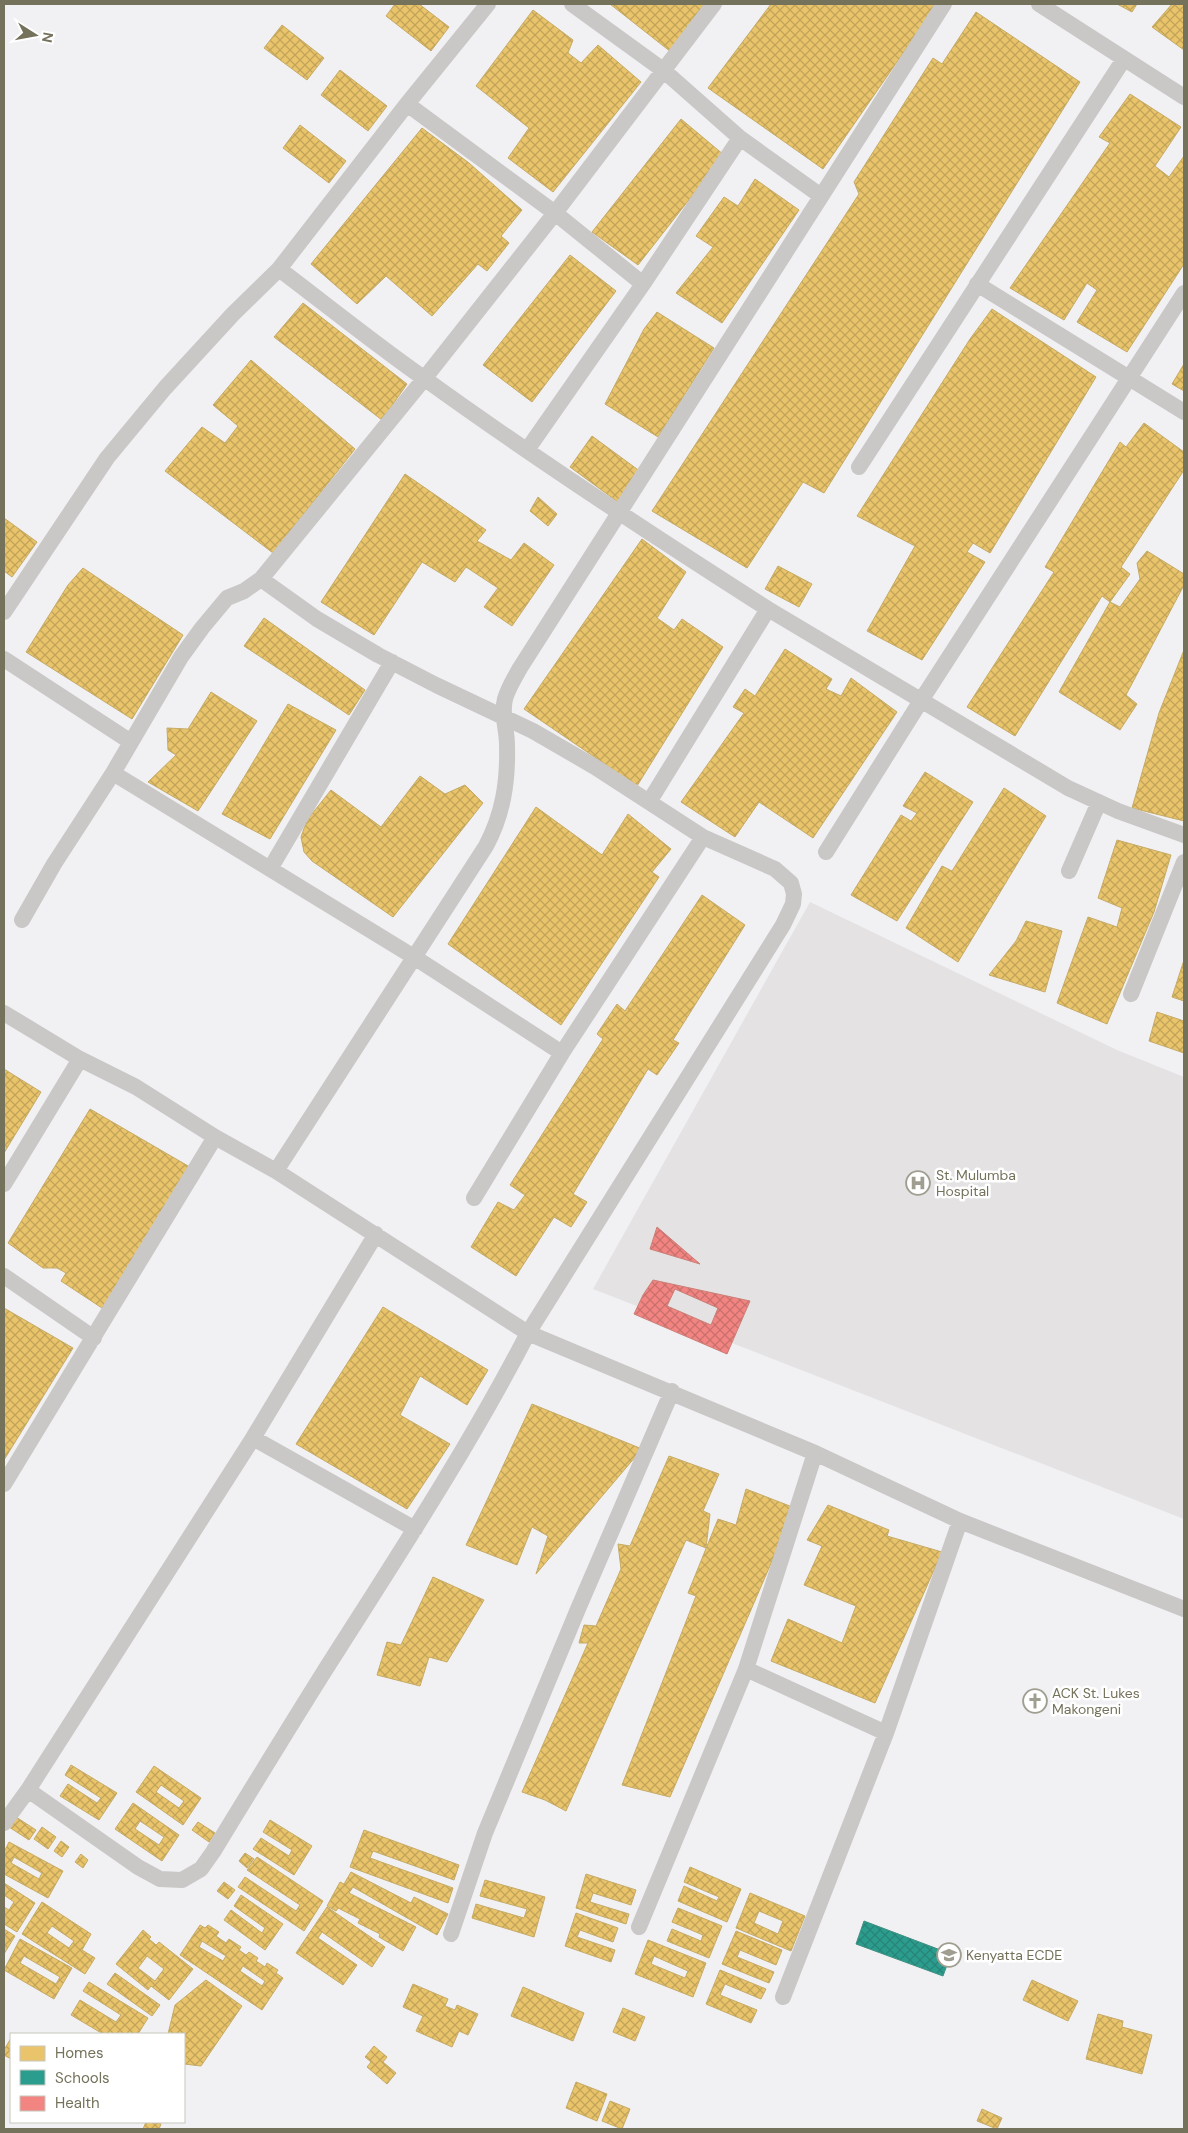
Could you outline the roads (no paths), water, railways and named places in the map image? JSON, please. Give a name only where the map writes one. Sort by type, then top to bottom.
[{"type":"street","points":[[4,612],[38,557],[107,458],[165,388],[226,322],[279,269],[407,104],[488,4]]},
{"type":"street","points":[[572,4],[662,70],[740,138],[821,196]]},
{"type":"street","points":[[22,920],[54,864],[113,773],[181,657],[202,628],[227,598],[244,591],[261,579],[424,379],[555,213],[714,4]]},
{"type":"street","points":[[276,1171],[486,846],[497,825],[501,811],[507,766],[507,743],[503,717],[505,698],[520,668],[944,4]]},
{"type":"street","points":[[1039,4],[1184,97]]},
{"type":"street","points":[[858,467],[1124,59]]},
{"type":"street","points":[[407,104],[555,213],[643,284]]},
{"type":"street","points":[[527,450],[643,284],[740,138]]},
{"type":"street","points":[[279,269],[424,379],[620,514],[768,609],[1068,788],[1184,835]]},
{"type":"street","points":[[977,284],[1130,376],[1184,412]]},
{"type":"street","points":[[826,852],[1184,293]]},
{"type":"street","points":[[28,1790],[138,1867],[160,1879],[182,1880],[201,1869],[415,1528],[510,1367],[528,1332],[783,925],[793,904],[794,894],[791,883],[775,870],[703,837],[572,753],[533,731],[392,662],[317,619],[261,579]]},
{"type":"street","points":[[649,802],[768,609]]},
{"type":"street","points":[[4,659],[131,742]]},
{"type":"street","points":[[270,869],[392,662]]},
{"type":"street","points":[[113,773],[414,957],[562,1053]]},
{"type":"street","points":[[1069,871],[1099,802]]},
{"type":"street","points":[[474,1198],[562,1053],[703,837]]},
{"type":"street","points":[[1131,994],[1184,862]]},
{"type":"street","points":[[4,1013],[80,1059],[136,1088],[215,1137],[276,1171],[528,1332],[672,1391],[815,1453],[960,1521],[1184,1609]]},
{"type":"street","points":[[4,1184],[80,1059]]},
{"type":"street","points":[[4,1484],[215,1137]]},
{"type":"street","points":[[4,1824],[28,1790],[253,1438],[376,1234]]},
{"type":"street","points":[[4,1276],[94,1338]]},
{"type":"street","points":[[451,1934],[485,1834],[578,1609],[672,1391]]},
{"type":"street","points":[[253,1438],[415,1528]]},
{"type":"street","points":[[639,1926],[746,1668],[815,1453]]},
{"type":"street","points":[[783,1997],[886,1733],[960,1521]]},
{"type":"street","points":[[746,1668],[886,1733]]},
{"type":"place","name":"St. Mulumba Hospital","points":[[918,1183]]},
{"type":"place","name":"ACK St. Lukes Makongeni","points":[[1035,1701]]},
{"type":"place","name":"Kenyatta ECDE","points":[[949,1955]]}]
